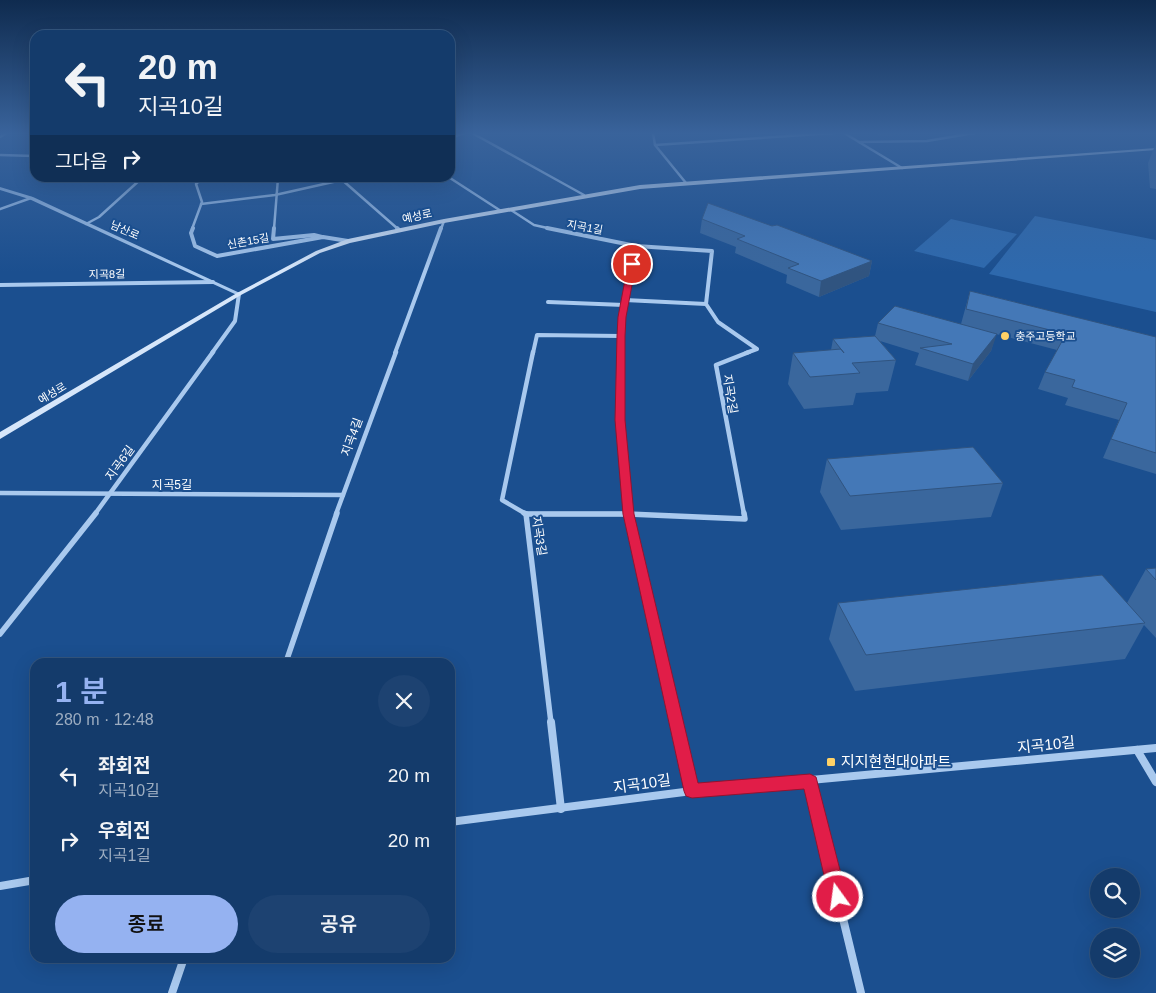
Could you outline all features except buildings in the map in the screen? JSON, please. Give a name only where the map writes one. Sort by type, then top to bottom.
[{"type":"main road","name":"예성로","points":[[0,436],[239,294],[318,252],[348,241],[584,195],[686,183],[739,179]]},
{"type":"street","points":[[556,179],[584,195]]},
{"type":"street","points":[[683,179],[686,183]]},
{"type":"street","points":[[455,181],[501,211]]},
{"type":"street","points":[[86,224],[99,217],[138,182]]},
{"type":"street","name":"신촌15길","points":[[198,182],[196,184],[201,204],[191,233],[195,246],[217,256],[323,238],[348,241]]},
{"type":"street","points":[[277,182],[273,239],[314,234],[323,238]]},
{"type":"street","points":[[201,204],[275,195],[329,182]]},
{"type":"street","points":[[344,182],[399,230]]},
{"type":"street","name":"남산로","points":[[0,188],[31,198],[239,294]]},
{"type":"street","points":[[0,209],[31,198]]},
{"type":"street","name":"지곡1길","points":[[512,210],[541,228],[636,246]]},
{"type":"street","name":"지곡4길","points":[[287,658],[343,495],[444,221]]},
{"type":"street","points":[[548,302],[624,302],[706,304],[712,251],[636,246],[624,302],[621,336],[620,420],[628,514],[692,791]]},
{"type":"street","name":"지곡8길","points":[[0,285],[213,282]]},
{"type":"street","points":[[0,291],[10,285]]},
{"type":"street","name":"지곡6길","points":[[0,634],[110,495],[235,321],[239,294]]},
{"type":"street","name":"지곡2길","points":[[628,514],[746,518],[725,422],[716,365],[757,349],[718,322],[706,304]]},
{"type":"street","name":"지곡3길","points":[[561,809],[526,514],[502,500],[537,335],[621,336]]},
{"type":"street","name":"지곡5길","points":[[0,493],[343,495]]},
{"type":"street","points":[[526,514],[628,514]]},
{"type":"street","name":"지곡10길","points":[[455,821],[692,791],[810,782],[1156,748]]},
{"type":"street","points":[[1137,750],[1156,782]]},
{"type":"street","points":[[810,782],[861,993]]},
{"type":"street","points":[[0,886],[30,881]]},
{"type":"street","points":[[172,993],[182,963]]},
{"type":"shaded area","points":[[1035,216],[1156,240],[1156,312],[989,274]]},
{"type":"shaded area","points":[[951,219],[1017,234],[984,268],[914,251]]},
{"type":"place","name":"충주고등학교","points":[[1005,336]]},
{"type":"place","name":"지지현현대아파트","points":[[831,762]]},
{"type":"route","points":[[632,264],[622,317],[621,336],[620,420],[628,514],[692,791],[810,782],[838,897]]}]
